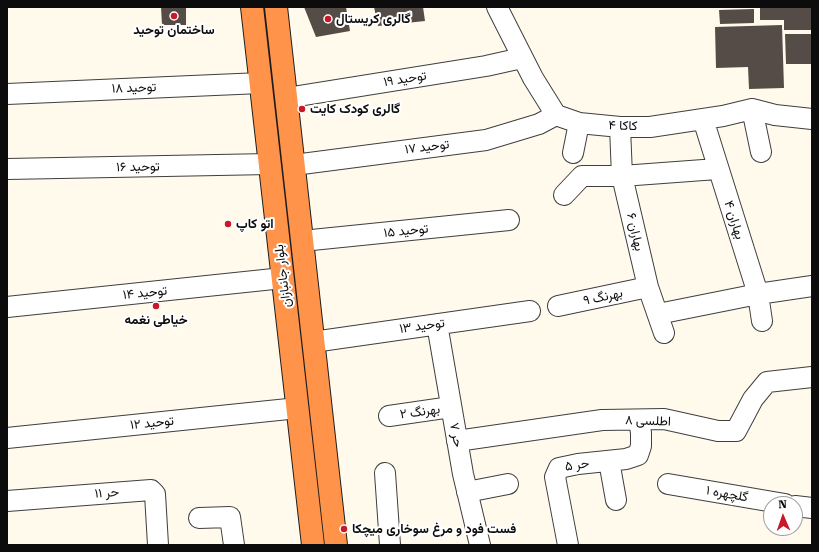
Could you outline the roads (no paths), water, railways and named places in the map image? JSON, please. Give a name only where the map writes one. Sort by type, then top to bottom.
[{"type":"highway","name":"بلوار جانبازان","points":[[252,7],[313,545]]},
{"type":"highway","name":"بلوار جانبازان","points":[[276,7],[336,545]]},
{"type":"street","points":[[497,7],[522,58],[556,115]]},
{"type":"street","name":"توحید ۱۹","points":[[286,98],[486,66],[522,58]]},
{"type":"street","name":"توحید ۱۸","points":[[7,94],[261,83]]},
{"type":"street","points":[[752,109],[761,152]]},
{"type":"street","name":"کاکا ۴","points":[[556,115],[579,123],[620,127],[650,127],[752,109],[775,115],[812,119]]},
{"type":"street","name":"توحید ۱۷","points":[[294,165],[486,140],[539,124],[556,115]]},
{"type":"street","name":"بهاران ۴","points":[[702,119],[758,294],[762,321]]},
{"type":"street","points":[[573,152],[579,123]]},
{"type":"street","name":"بهاران ۶","points":[[620,127],[622,176],[648,287],[664,333]]},
{"type":"street","name":"توحید ۱۶","points":[[7,170],[270,164]]},
{"type":"street","points":[[564,195],[582,176],[622,176],[717,169]]},
{"type":"street","name":"توحید ۱۵","points":[[302,241],[509,220]]},
{"type":"street","name":"توحید ۱۴","points":[[7,307],[283,278]]},
{"type":"street","points":[[658,314],[758,294],[812,286]]},
{"type":"street","name":"بهرنگ ۹","points":[[558,306],[648,287]]},
{"type":"street","name":"توحید ۱۳","points":[[313,342],[530,311]]},
{"type":"street","name":"حر ۷","points":[[437,324],[457,440],[480,545]]},
{"type":"street","name":"اطلسی ۸","points":[[457,440],[602,420],[664,419],[718,431],[736,431],[753,399],[767,382],[812,377]]},
{"type":"street","name":"توحید ۱۲","points":[[7,438],[298,408]]},
{"type":"street","name":"بهرنگ ۲","points":[[389,416],[452,408]]},
{"type":"street","name":"حر ۵","points":[[568,545],[555,477],[559,468],[578,464],[626,459],[638,454],[641,446],[640,420]]},
{"type":"street","points":[[609,461],[616,500]]},
{"type":"street","points":[[385,473],[390,545]]},
{"type":"street","points":[[468,492],[508,484]]},
{"type":"street","name":"گلچهره ۱","points":[[668,484],[763,500]]},
{"type":"street","name":"حر ۱۱","points":[[7,501],[151,490],[155,494],[158,545]]},
{"type":"street","points":[[199,518],[230,517],[234,545]]},
{"type":"place","name":"ساختمان توحید","points":[[174,16]]},
{"type":"place","name":"گالری کریستال","points":[[328,19]]},
{"type":"place","name":"گالری کودک کایت","points":[[302,109]]},
{"type":"place","name":"اتو کاپ","points":[[228,224]]},
{"type":"place","name":"خیاطی نغمه","points":[[156,306]]},
{"type":"place","name":"فست فود و مرغ سوخاری میچکا","points":[[344,529]]}]
